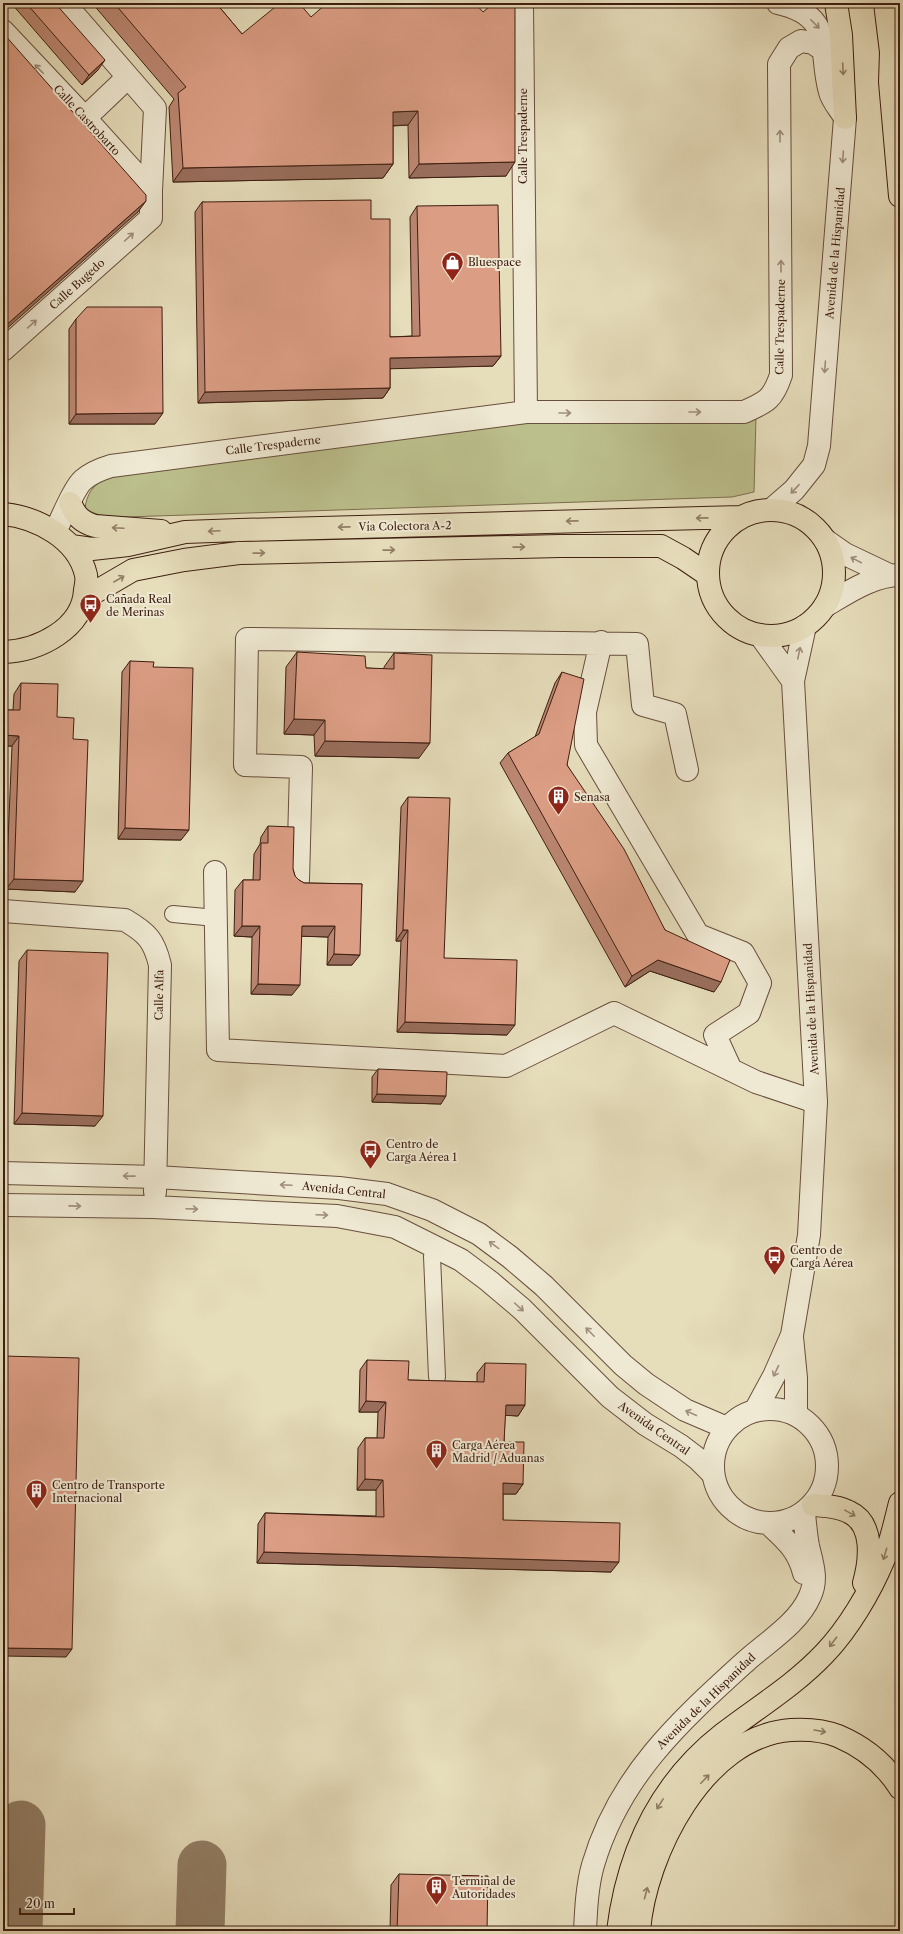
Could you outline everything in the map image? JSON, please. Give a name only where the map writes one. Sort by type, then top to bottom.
[{"type":"main road","points":[[836,3],[841,35],[845,118]]},
{"type":"main road","points":[[870,3],[877,54],[890,82]]},
{"type":"main road","points":[[885,3],[900,196]]},
{"type":"main road","points":[[70,503],[75,515],[85,523],[95,526],[185,532]]},
{"type":"main road","points":[[772,509],[788,512],[803,518],[816,528],[826,540],[834,562],[833,585],[825,606],[816,617],[805,626],[791,633],[776,636],[760,635],[744,630],[729,620],[718,607],[711,592],[708,575],[710,558],[716,542],[727,528],[741,517],[756,511],[772,509]]},
{"type":"main road","points":[[3,514],[18,515],[40,523],[63,539],[80,559],[86,576],[85,598],[77,615],[62,633],[44,643],[26,649],[3,652]]},
{"type":"main road","name":"Vía Colectora A-2","points":[[63,539],[92,549],[128,545],[185,532],[741,517]]},
{"type":"main road","points":[[85,598],[133,570],[184,560],[239,553],[545,546],[661,546],[683,558],[708,575]]},
{"type":"main road","points":[[618,1931],[625,1889],[634,1857],[646,1826],[662,1800],[680,1775],[701,1753],[723,1734],[789,1687],[826,1652],[857,1611],[883,1561],[900,1503]]},
{"type":"main road","points":[[808,1509],[837,1508],[848,1511],[859,1519],[864,1527],[868,1538],[869,1559],[857,1611]]},
{"type":"main road","points":[[639,1931],[652,1873],[672,1823],[681,1808],[699,1785],[717,1766],[740,1748],[755,1739],[770,1733],[786,1730],[812,1730],[831,1733],[852,1742],[874,1757],[891,1774],[900,1788]]},
{"type":"street","points":[[64,3],[127,78],[155,108],[151,191]]},
{"type":"street","name":"Calle Trespaderne","points":[[522,3],[526,412]]},
{"type":"street","points":[[780,4],[805,14],[820,29],[825,51],[830,93],[845,118]]},
{"type":"street","name":"Calle Castrobarto","points":[[3,31],[151,191]]},
{"type":"street","name":"Calle Trespaderne","points":[[63,539],[70,503],[74,492],[82,480],[95,472],[111,466],[526,412],[744,412],[763,404],[776,391],[781,375],[779,64],[789,48],[801,41],[813,43],[825,51]]},
{"type":"street","points":[[85,118],[127,78]]},
{"type":"street","name":"Avenida de la Hispanidad","points":[[772,509],[794,490],[814,466],[820,446],[845,118]]},
{"type":"street","name":"Calle Bugedo","points":[[3,350],[151,218],[151,191]]},
{"type":"street","points":[[826,540],[845,554],[895,575]]},
{"type":"street","points":[[825,606],[854,589],[895,575]]},
{"type":"street","name":"Avenida de la Hispanidad","points":[[755,1411],[774,1376],[792,1335],[810,1235],[816,1102],[793,681],[805,626]]},
{"type":"street","points":[[760,635],[793,681]]},
{"type":"street","points":[[298,880],[300,767],[245,765],[247,639],[601,642],[637,644],[643,705],[675,714],[687,770]]},
{"type":"street","points":[[601,642],[585,712],[586,745],[698,935],[744,953],[760,983],[749,1013],[715,1035],[731,1070]]},
{"type":"street","points":[[215,872],[218,1050],[506,1066],[614,1013],[756,1082],[816,1102]]},
{"type":"street","name":"Calle Alfa","points":[[3,911],[125,920],[142,930],[150,938],[157,950],[160,965],[156,1177],[153,1207]]},
{"type":"street","points":[[173,914],[216,918]]},
{"type":"street","name":"Avenida Central","points":[[3,1173],[156,1177],[367,1190],[387,1194],[432,1210],[479,1234],[510,1257],[544,1286],[623,1365],[646,1384],[685,1410],[727,1428]]},
{"type":"street","name":"Avenida Central","points":[[3,1205],[153,1207],[337,1216],[395,1227],[432,1244],[461,1260],[489,1281],[522,1309],[610,1397],[646,1424],[681,1446],[698,1459],[713,1474]]},
{"type":"street","points":[[432,1256],[437,1377]]},
{"type":"street","name":"Avenida de la Hispanidad","points":[[792,1335],[796,1378],[796,1415]]},
{"type":"street","points":[[769,1409],[796,1415],[807,1423],[817,1434],[824,1447],[827,1462],[826,1478],[821,1492],[808,1509],[793,1518],[768,1523],[755,1522],[727,1506],[717,1491],[713,1474],[713,1458],[718,1442],[727,1428],[740,1418],[755,1411],[769,1409]]},
{"type":"street","name":"Avenida de la Hispanidad","points":[[585,1931],[593,1866],[616,1809],[634,1777],[661,1743],[690,1713],[791,1622],[811,1595],[815,1577],[808,1544],[808,1509]]},
{"type":"street","points":[[768,1523],[791,1544],[801,1561],[811,1595]]},
{"type":"green space","points":[[756,416],[754,492],[732,497],[126,517],[109,517],[99,515],[85,508],[87,498],[96,486],[116,476],[133,473],[536,420]]},
{"type":"building","points":[[26,3],[55,3],[105,60],[89,75]]},
{"type":"building","points":[[114,3],[216,3],[242,34],[280,3],[299,3],[311,17],[327,3],[475,3],[483,12],[494,3],[515,3],[515,162],[419,164],[418,111],[393,112],[393,164],[183,168],[178,93],[186,87]]},
{"type":"building","points":[[3,33],[146,195],[146,201],[3,328]]},
{"type":"building","points":[[371,200],[371,219],[390,219],[390,337],[420,336],[417,206],[498,205],[501,356],[390,358],[390,388],[205,392],[202,202]]},
{"type":"building","points":[[87,307],[162,307],[163,413],[76,414],[76,319]]},
{"type":"building","points":[[297,652],[365,656],[366,668],[394,669],[394,653],[432,655],[430,743],[325,741],[325,720],[294,719]]},
{"type":"building","points":[[130,661],[154,662],[153,667],[193,668],[189,830],[125,828]]},
{"type":"building","name":"Senasa","points":[[562,672],[584,679],[567,765],[624,849],[665,930],[730,960],[721,982],[658,960],[632,976],[508,753],[539,734]]},
{"type":"building","points":[[21,683],[58,684],[57,717],[74,718],[73,739],[88,740],[83,881],[14,879],[19,736],[3,735],[4,710],[20,710]]},
{"type":"building","points":[[408,797],[450,798],[444,958],[517,960],[515,1025],[405,1022],[408,930],[403,930]]},
{"type":"building","points":[[268,826],[294,827],[293,869],[295,876],[299,880],[304,883],[362,884],[360,955],[334,954],[335,926],[302,926],[300,985],[258,984],[260,926],[242,926],[243,880],[260,880],[261,843],[268,843]]},
{"type":"building","points":[[27,950],[108,953],[103,1116],[22,1113]]},
{"type":"building","points":[[378,1069],[447,1072],[446,1096],[377,1094]]},
{"type":"building","name":"Centro de Transporte Internacional","points":[[3,1356],[79,1358],[72,1649],[3,1648]]},
{"type":"building","name":"Carga Aérea Madrid / Aduanas","points":[[367,1360],[409,1361],[408,1380],[484,1382],[485,1363],[526,1364],[525,1405],[506,1405],[504,1442],[524,1442],[523,1484],[503,1483],[503,1520],[620,1523],[619,1562],[264,1552],[265,1513],[384,1517],[383,1480],[365,1479],[365,1438],[384,1438],[386,1402],[366,1401]]},
{"type":"building","name":"Terminal de Autoridades","points":[[399,1874],[488,1876],[487,1931],[397,1931]]},
{"type":"taxiway","points":[[18,1931],[21,1825]]},
{"type":"taxiway","points":[[200,1931],[202,1865]]},
{"type":"place","name":"Bluespace","points":[[452,282]]},
{"type":"place","name":"Cañada Real de Merinas","points":[[91,624]]},
{"type":"place","name":"Senasa","points":[[559,816]]},
{"type":"place","name":"Centro de Carga Aérea 1","points":[[370,1170]]},
{"type":"place","name":"Centro de Carga Aérea","points":[[775,1276]]},
{"type":"place","name":"Carga Aérea Madrid / Aduanas","points":[[437,1470]]},
{"type":"place","name":"Centro de Transporte Internacional","points":[[36,1510]]},
{"type":"place","name":"Terminal de Autoridades","points":[[436,1906]]}]
